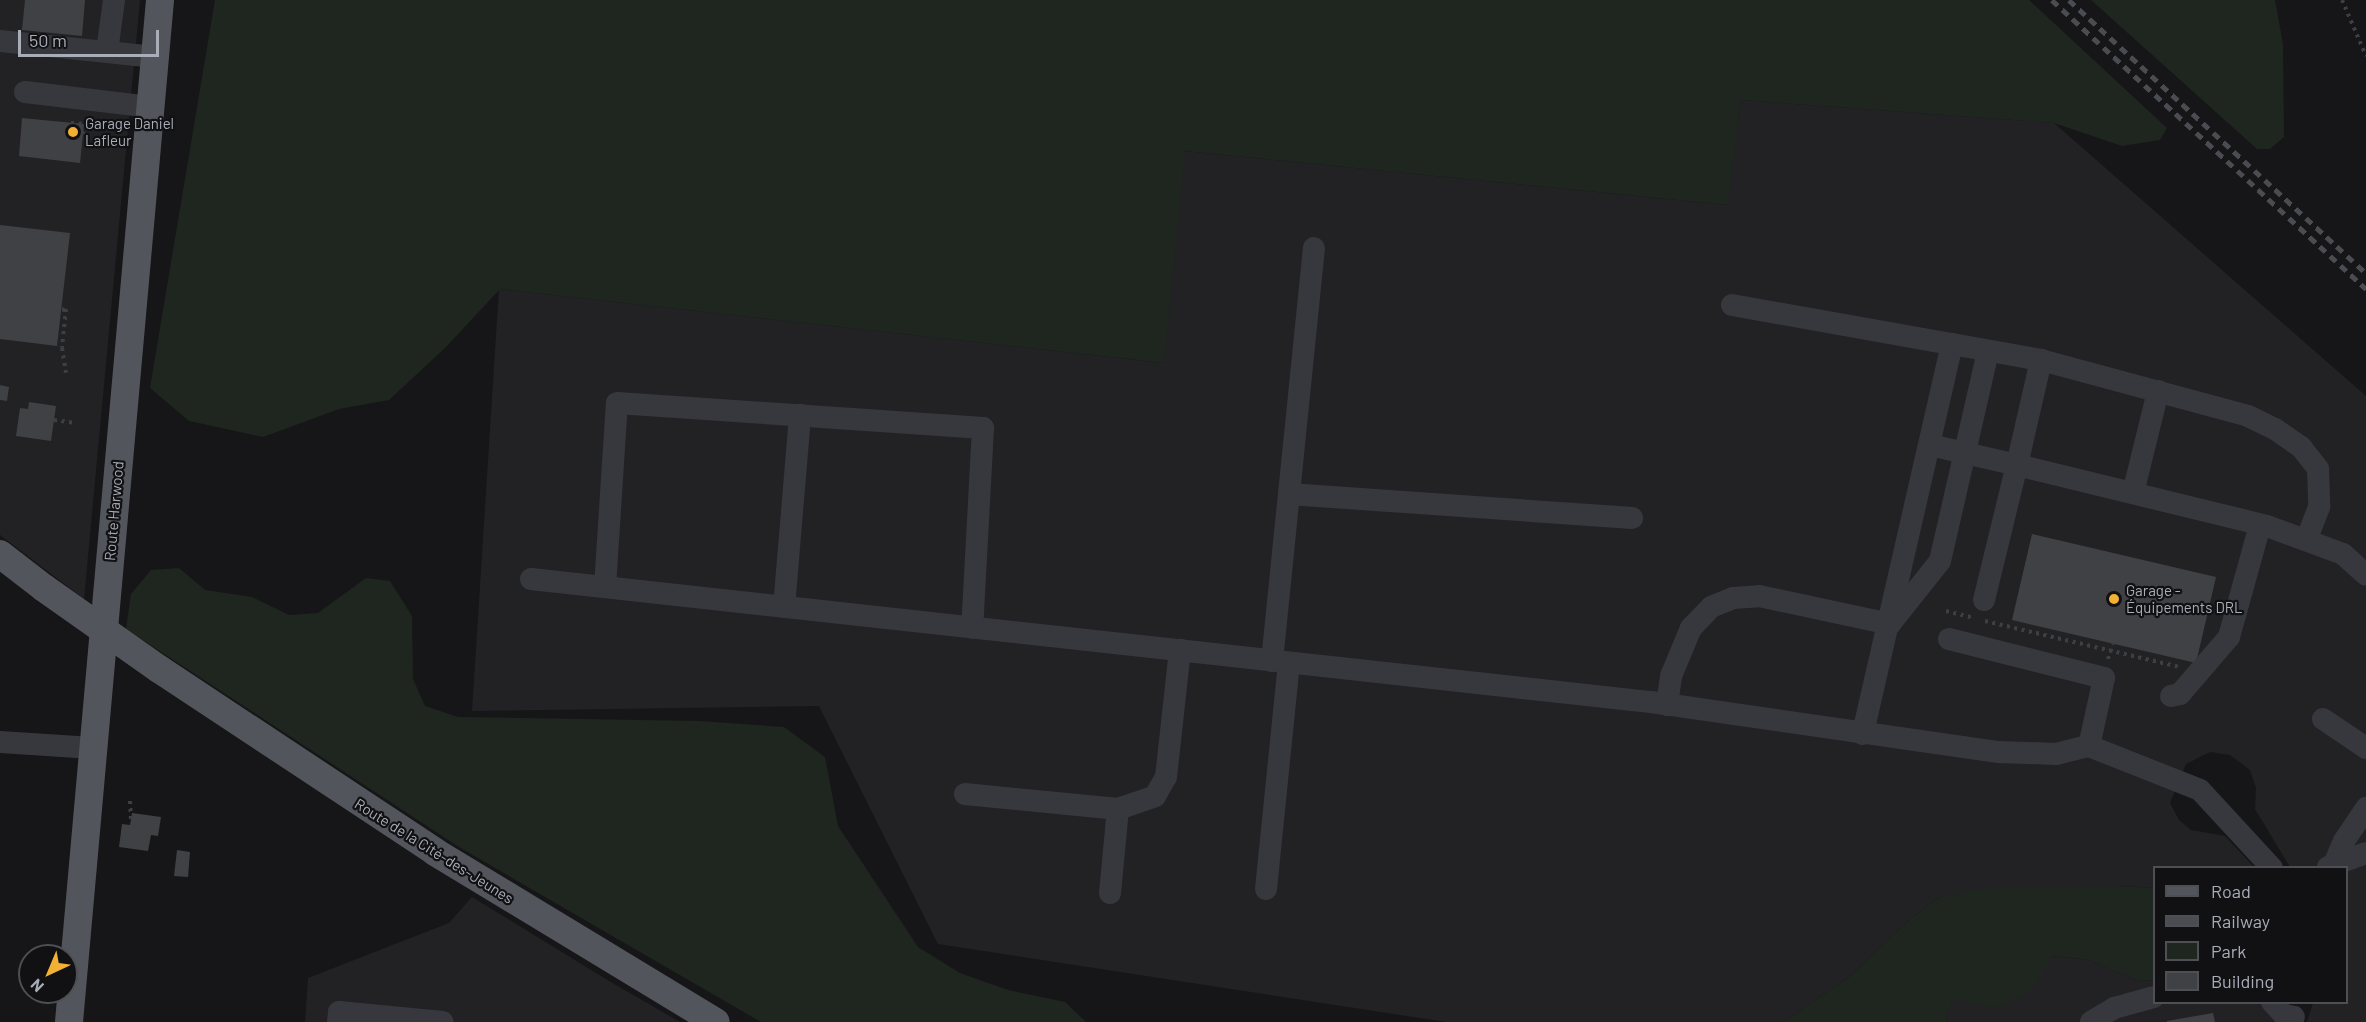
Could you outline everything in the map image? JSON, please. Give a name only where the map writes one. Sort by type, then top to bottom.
[{"type":"main road","name":"Route Harwood","points":[[69,1022],[160,0]]},
{"type":"main road","name":"Route de la Cité-des-Jeunes","points":[[0,554],[159,669],[363,807],[716,1022]]},
{"type":"street","points":[[107,52],[114,0]]},
{"type":"street","points":[[0,41],[155,57]]},
{"type":"street","points":[[25,92],[150,107]]},
{"type":"street","points":[[1266,889],[1289,494],[1314,248]]},
{"type":"street","points":[[1732,305],[2041,360],[2248,416],[2275,429],[2301,447],[2318,469],[2321,489],[2319,507],[2307,539]]},
{"type":"street","points":[[1863,734],[1890,624],[1952,344]]},
{"type":"street","points":[[1890,624],[1940,561],[1989,351]]},
{"type":"street","points":[[1984,600],[2041,360]]},
{"type":"street","points":[[2133,493],[2158,391]]},
{"type":"street","points":[[605,588],[617,403],[983,428],[972,628]]},
{"type":"street","points":[[784,607],[800,416]]},
{"type":"street","points":[[1930,446],[2260,525],[2307,539],[2343,554],[2366,575]]},
{"type":"street","points":[[1289,494],[1632,518]]},
{"type":"street","points":[[2171,696],[2180,694],[2229,637],[2260,525]]},
{"type":"street","points":[[531,579],[1667,705],[2032,756],[2089,746],[2161,772],[2209,796],[2270,866]]},
{"type":"street","points":[[1667,705],[1671,676],[1691,628],[1711,607],[1733,598],[1759,597],[1890,624]]},
{"type":"street","points":[[1949,639],[2104,678],[2089,746]]},
{"type":"street","points":[[965,794],[1118,810],[1155,796],[1166,777],[1179,650]]},
{"type":"street","points":[[2323,719],[2366,748]]},
{"type":"street","points":[[0,742],[93,748]]},
{"type":"street","points":[[2331,865],[2366,808]]},
{"type":"street","points":[[1110,893],[1118,810]]},
{"type":"street","points":[[2331,865],[2366,853]]},
{"type":"street","points":[[2091,1022],[2114,1008],[2153,997]]},
{"type":"street","points":[[2274,1004],[2284,1015],[2294,1014]]},
{"type":"street","points":[[338,1022],[339,1012],[443,1022]]},
{"type":"path","points":[[2342,0],[2366,56]]},
{"type":"path","points":[[71,123],[84,124],[83,135]]},
{"type":"path","points":[[62,309],[66,309],[62,348],[66,373]]},
{"type":"path","points":[[54,420],[76,423]]},
{"type":"path","points":[[1946,611],[2189,670]]},
{"type":"path","points":[[2110,650],[2113,644]]},
{"type":"path","points":[[130,801],[131,819]]},
{"type":"shaded area","points":[[0,0],[140,0],[84,599],[0,535]]},
{"type":"shaded area","points":[[1741,100],[2054,123],[2366,396],[2366,1022],[2307,1022],[2313,1004],[2348,1004],[2348,866],[2289,866],[2255,809],[2256,788],[2250,770],[2230,755],[2210,752],[2186,764],[2170,803],[2179,820],[2191,830],[2225,836],[2253,866],[2153,866],[2153,888],[2118,886],[1938,898],[1909,920],[1848,978],[1783,1022],[1446,1022],[938,944],[819,706],[472,711],[499,289],[1163,363],[1184,151],[1727,205]]},
{"type":"shaded area","points":[[472,897],[680,1022],[305,1022],[308,978],[449,923]]},
{"type":"shaded area","points":[[2051,956],[2089,960],[2138,981],[2153,980],[2153,1004],[2281,1004],[2276,1022],[1946,1022],[1950,999]]},
{"type":"green space","points":[[215,0],[2029,0],[2167,128],[2160,140],[2122,146],[2054,123],[1741,100],[1728,205],[1185,151],[1164,363],[500,289],[446,347],[389,400],[339,409],[263,437],[189,421],[150,388]]},
{"type":"green space","points":[[2091,0],[2275,0],[2283,44],[2284,137],[2270,149],[2257,149]]},
{"type":"green space","points":[[179,568],[205,590],[252,597],[289,615],[318,613],[366,578],[390,581],[412,616],[413,679],[425,706],[458,717],[699,721],[784,727],[825,757],[838,826],[918,947],[960,973],[1008,990],[1065,1002],[1086,1022],[761,1022],[459,847],[126,629],[131,594],[151,570]]},
{"type":"green space","points":[[2118,886],[2153,888],[2153,980],[2138,981],[2089,960],[2052,956],[2031,991],[1994,1008],[1951,999],[1946,1022],[1783,1022],[1848,978],[1909,920],[1938,898],[1979,889]]},
{"type":"building","points":[[25,0],[85,0],[82,36],[22,30]]},
{"type":"building","points":[[22,118],[84,124],[80,163],[19,156]]},
{"type":"building","points":[[0,225],[70,233],[57,346],[0,339]]},
{"type":"building","points":[[0,385],[9,387],[7,401],[0,400]]},
{"type":"building","points":[[29,402],[56,406],[51,441],[16,436],[20,408],[28,409]]},
{"type":"building","name":"Garage - Équipements DRL","points":[[2032,534],[2216,577],[2196,663],[2012,620]]},
{"type":"building","points":[[132,813],[161,817],[158,836],[151,835],[148,851],[119,847],[122,824],[130,825]]},
{"type":"building","points":[[177,850],[190,852],[188,877],[174,876]]},
{"type":"building","points":[[2213,1013],[2215,1022],[2167,1022],[2167,1021]]},
{"type":"railway","points":[[2052,0],[2366,289]]},
{"type":"railway","points":[[2069,0],[2366,273]]},
{"type":"place","name":"Garage Daniel Lafleur","points":[[73,132]]},
{"type":"place","name":"Garage - Équipements DRL","points":[[2114,599]]}]
